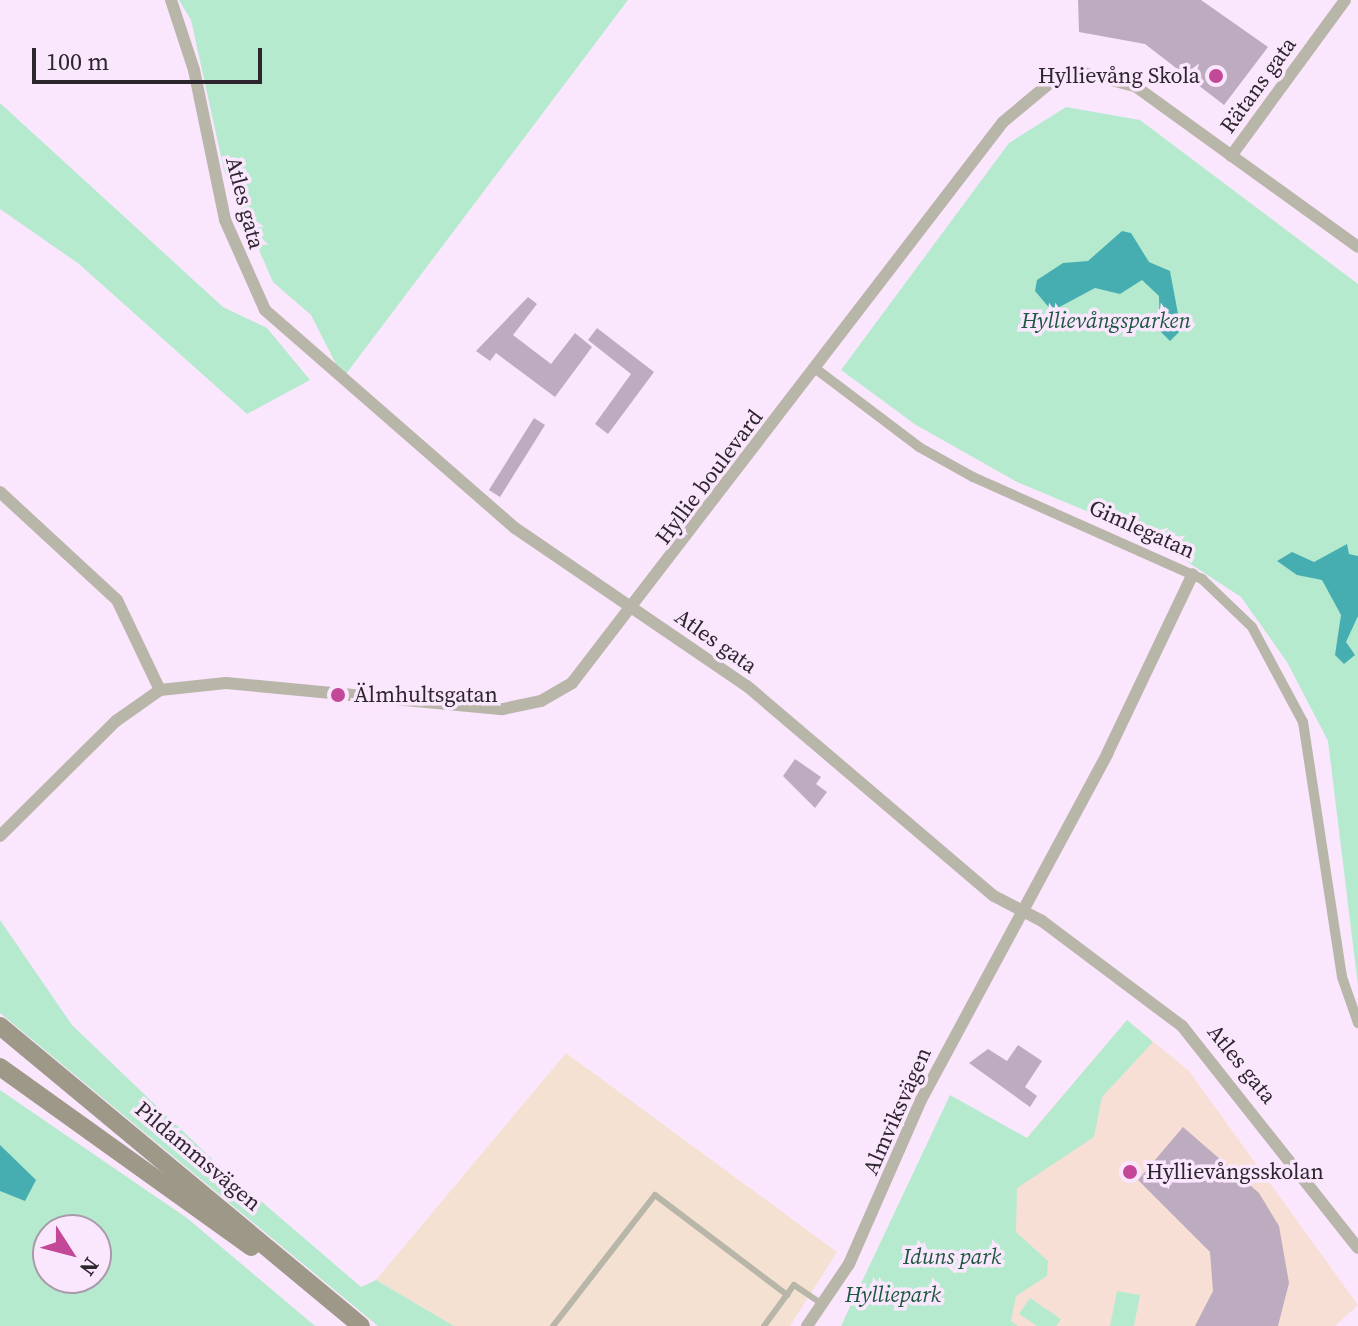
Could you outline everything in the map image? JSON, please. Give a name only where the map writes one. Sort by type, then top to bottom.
[{"type":"main road","name":"Pildammsvägen","points":[[0,1026],[360,1326]]},
{"type":"main road","name":"Pildammsvägen","points":[[0,1067],[360,1326]]},
{"type":"street","name":"Atles gata","points":[[171,0],[190,55],[225,220],[265,310],[515,528],[635,608],[825,747],[994,896],[1020,910],[1201,1043],[1358,1248]]},
{"type":"street","name":"Rätans gata","points":[[1231,156],[1345,0]]},
{"type":"street","name":"Hyllie boulevard","points":[[0,836],[116,721],[160,690],[226,683],[476,709],[526,706],[572,683],[635,608],[1003,122],[1051,82],[1087,74],[1120,80],[1358,247]]},
{"type":"street","name":"Gimlegatan","points":[[816,369],[919,447],[973,477],[1193,574],[1252,627],[1303,722],[1342,977],[1358,1023]]},
{"type":"street","points":[[0,492],[117,600],[160,690]]},
{"type":"street","name":"Almviksvägen","points":[[807,1326],[849,1264],[921,1100],[1020,910],[1107,754],[1193,574]]},
{"type":"lane","points":[[553,1326],[655,1195],[787,1295]]},
{"type":"lane","points":[[764,1326],[794,1285],[822,1304]]},
{"type":"shaded area","points":[[1122,231],[1131,233],[1149,262],[1170,271],[1181,330],[1170,341],[1160,331],[1159,296],[1142,280],[1120,294],[1095,288],[1052,311],[1035,291],[1037,280],[1063,263],[1088,261]]},
{"type":"shaded area","points":[[1347,544],[1349,554],[1358,556],[1358,616],[1346,642],[1355,655],[1344,664],[1335,655],[1341,615],[1322,580],[1297,575],[1277,561],[1292,552],[1314,562]]},
{"type":"shaded area","name":"Hyllievångsskolan","points":[[1127,1020],[1189,1071],[1358,1305],[1335,1326],[912,1326],[968,1207]]},
{"type":"shaded area","points":[[566,1053],[837,1252],[790,1326],[454,1326],[376,1280]]},
{"type":"shaded area","points":[[0,1145],[36,1180],[25,1201],[0,1191]]},
{"type":"green space","points":[[179,0],[628,0],[343,378],[311,315],[273,282],[224,170],[191,20]]},
{"type":"green space","points":[[0,103],[223,307],[267,328],[310,380],[247,414],[79,264],[0,209]]},
{"type":"green space","name":"Hyllievångsparken","points":[[1066,107],[1140,120],[1358,284],[1358,986],[1328,741],[1287,662],[1241,597],[1151,538],[1017,482],[916,425],[841,370],[1009,143]]},
{"type":"green space","points":[[0,920],[72,1025],[212,1159],[361,1287],[376,1280],[454,1326],[378,1326],[0,1013]]},
{"type":"green space","name":"Iduns park","points":[[1127,1020],[1153,1042],[1102,1097],[1094,1137],[1017,1188],[1016,1232],[1048,1261],[1047,1276],[1016,1296],[1011,1321],[1018,1326],[841,1326],[950,1095],[1027,1138]]},
{"type":"green space","points":[[0,1090],[187,1218],[315,1326],[0,1326]]},
{"type":"green space","points":[[1117,1291],[1140,1295],[1134,1326],[1110,1326]]},
{"type":"green space","points":[[1030,1298],[1061,1319],[1056,1326],[1037,1326],[1019,1314]]},
{"type":"building","name":"Hyllievång Skola","points":[[1078,0],[1201,0],[1268,47],[1224,105],[1145,44],[1079,32]]},
{"type":"building","points":[[528,297],[537,304],[513,335],[551,364],[575,333],[592,347],[555,397],[496,353],[490,361],[476,351]]},
{"type":"building","points":[[597,328],[654,372],[608,434],[595,424],[631,374],[588,340]]},
{"type":"building","points":[[534,418],[545,425],[500,497],[489,490]]},
{"type":"building","points":[[795,759],[821,777],[816,784],[827,792],[815,808],[783,776]]},
{"type":"building","points":[[1018,1045],[1042,1061],[1025,1087],[1037,1096],[1030,1107],[969,1063],[988,1049],[1007,1061]]},
{"type":"building","name":"Hyllievångsskolan","points":[[1183,1127],[1259,1193],[1279,1226],[1289,1283],[1278,1326],[1195,1326],[1213,1291],[1210,1252],[1138,1180]]},
{"type":"place","name":"Hyllievång Skola","points":[[1216,76]]},
{"type":"place","name":"Älmhultsgatan","points":[[338,695]]},
{"type":"place","name":"Hyllievångsskolan","points":[[1130,1172]]},
{"type":"park label","name":"Hylliepark","points":[[893,1295]]}]
